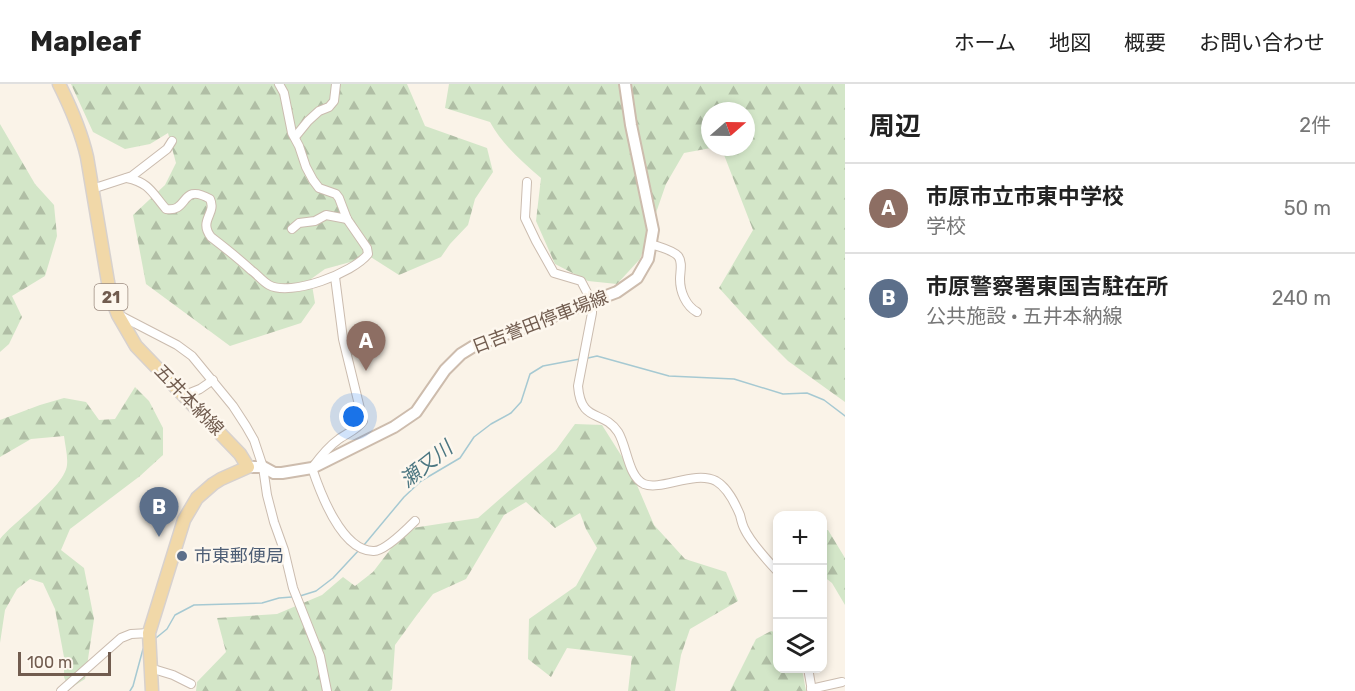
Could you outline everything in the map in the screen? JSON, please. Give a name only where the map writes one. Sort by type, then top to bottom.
[{"type":"main road","name":"五井本納線","points":[[59,84],[83,137],[108,282],[118,315],[136,346],[240,454],[248,467]]},
{"type":"main road","name":"日吉誉田停車場線","points":[[248,467],[262,467],[274,473],[312,468],[394,427],[416,412],[446,370],[461,354],[474,346],[617,292],[637,278],[648,259],[653,230],[631,125],[625,84]]},
{"type":"main road","points":[[152,691],[148,633],[184,520],[197,498],[213,484],[248,467]]},
{"type":"street","points":[[127,178],[146,184],[166,209],[174,210],[188,196],[195,193],[210,199],[212,206],[205,225],[206,230],[211,237],[269,285],[292,289],[335,276],[365,259],[368,254],[367,248],[347,219],[339,198],[336,194],[319,188],[306,167],[292,133],[284,93],[279,84]]},
{"type":"street","points":[[295,137],[308,121],[334,101],[336,84]]},
{"type":"street","points":[[92,189],[132,176],[167,149],[172,141]]},
{"type":"street","points":[[527,182],[525,218],[536,241],[554,273],[581,281],[592,302],[592,313],[578,386],[583,406],[587,411],[616,429],[635,477],[645,484],[655,485],[704,478],[716,481],[728,490],[744,529],[773,567]]},
{"type":"street","points":[[292,229],[299,223],[315,221],[326,215],[347,219]]},
{"type":"street","points":[[651,244],[673,252],[679,257],[680,287],[688,305],[697,312]]},
{"type":"street","points":[[335,276],[343,339],[363,421],[356,429],[338,440],[312,468],[319,490],[327,507],[351,541],[362,549],[374,551],[383,548],[416,521]]},
{"type":"street","points":[[118,315],[177,345],[192,356],[233,406],[254,440],[293,588],[320,656],[327,691]]},
{"type":"street","points":[[185,395],[213,380]]},
{"type":"street","points":[[61,691],[121,638],[130,634],[148,633]]},
{"type":"street","points":[[150,668],[173,675],[191,684]]},
{"type":"street","points":[[809,673],[812,690],[842,682]]},
{"type":"green space","points":[[71,84],[407,84],[425,126],[487,148],[493,172],[475,199],[468,225],[441,257],[399,275],[366,254],[354,261],[325,269],[311,279],[315,303],[301,323],[230,346],[146,284],[133,215],[165,185],[176,163],[168,133],[150,144],[125,149],[93,132]]},
{"type":"green space","points":[[449,84],[845,84],[845,402],[788,361],[719,288],[753,230],[724,156],[755,156],[755,102],[701,102],[701,150],[684,153],[666,184],[640,259],[617,284],[588,281],[555,264],[536,221],[541,178],[506,145],[490,122],[445,108]]},
{"type":"green space","points":[[0,124],[35,184],[54,205],[57,236],[45,276],[12,296],[22,317],[9,344],[0,352]]},
{"type":"green space","points":[[135,387],[149,401],[163,428],[163,455],[140,476],[70,529],[61,550],[84,568],[94,619],[85,679],[69,689],[64,677],[64,657],[55,609],[43,583],[30,579],[17,589],[5,610],[0,643],[0,539],[49,493],[64,474],[67,454],[64,436],[31,439],[0,457],[0,420],[64,398],[86,402],[99,420],[115,419]]},
{"type":"green space","points":[[575,424],[602,425],[631,471],[654,525],[685,559],[726,572],[738,601],[690,629],[681,655],[675,691],[628,691],[632,656],[567,648],[551,677],[528,659],[529,619],[576,586],[597,548],[580,513],[555,528],[526,502],[504,515],[466,579],[433,594],[395,645],[390,691],[196,691],[197,682],[226,652],[217,618],[277,614],[322,595],[343,577],[355,586],[373,572],[406,529],[478,518],[556,450]]},
{"type":"green space","points":[[827,530],[845,558],[845,605],[832,583],[827,579]]},
{"type":"green space","points":[[773,632],[773,673],[803,673],[806,691],[730,691],[756,639]]},
{"type":"waterway","name":"瀬又川","points":[[588,358],[597,356],[669,376],[734,379],[783,394],[807,393],[824,400],[845,416]]},
{"type":"waterway","name":"瀬又川","points":[[364,545],[404,497],[421,481],[460,458],[474,437],[511,413],[521,402],[530,374],[543,366],[580,359]]},
{"type":"waterway","name":"瀬又川","points":[[300,596],[316,591],[333,578],[359,550]]},
{"type":"waterway","name":"瀬又川","points":[[156,638],[167,629],[175,615],[194,605],[262,603],[292,597]]},
{"type":"waterway","name":"瀬又川","points":[[130,691],[145,647]]},
{"type":"place","name":"市原市立市東中学校","points":[[366,371]]},
{"type":"place","name":"市原警察署東国吉駐在所","points":[[159,537]]},
{"type":"place","name":"市東郵便局","points":[[182,556]]}]
